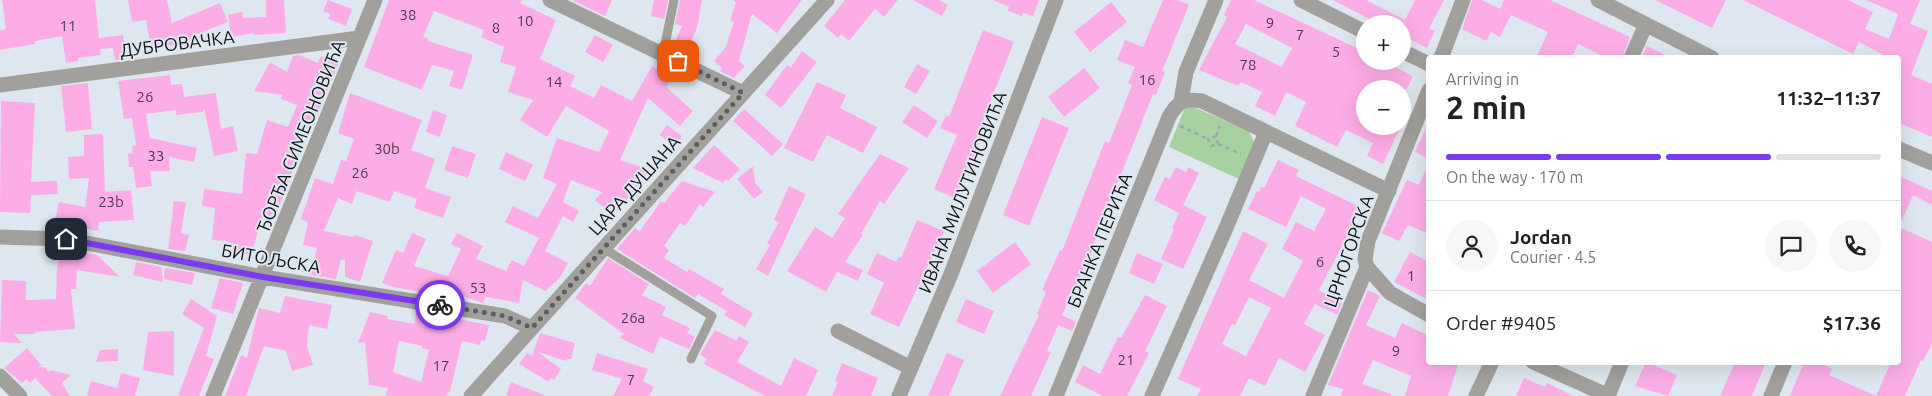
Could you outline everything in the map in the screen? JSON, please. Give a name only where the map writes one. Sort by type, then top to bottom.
[{"type":"street","name":"ЂОРЂА СИМЕОНОВИЋА","points":[[213,396],[375,0]]},
{"type":"street","points":[[550,0],[743,93]]},
{"type":"street","name":"ЦАРА ДУШАНА","points":[[471,396],[826,0]]},
{"type":"street","name":"ИВАНА МИЛУТИНОВИЋА","points":[[899,396],[951,274],[1056,0]]},
{"type":"street","name":"БРАНКА ПЕРИЋА","points":[[1056,396],[1169,117],[1181,101],[1186,72],[1216,0]]},
{"type":"street","points":[[1301,0],[1356,28]]},
{"type":"street","points":[[1442,55],[1463,0]]},
{"type":"street","points":[[1598,0],[1706,55]]},
{"type":"street","points":[[1631,55],[1646,24]]},
{"type":"street","name":"ДУБРОВАЧКА","points":[[0,85],[359,38]]},
{"type":"street","points":[[1411,55],[1426,63]]},
{"type":"street","name":"ЦРНОГОРСКА","points":[[1313,396],[1367,267],[1365,259],[1368,241],[1426,98]]},
{"type":"street","points":[[1181,101],[1194,99],[1202,101],[1389,191]]},
{"type":"street","points":[[1152,396],[1266,132]]},
{"type":"street","points":[[1901,150],[1932,163]]},
{"type":"street","name":"БИТОЉСКА","points":[[0,237],[66,239],[263,277],[505,316],[532,328]]},
{"type":"street","points":[[1367,267],[1390,293],[1426,313]]},
{"type":"street","points":[[838,331],[911,368]]},
{"type":"street","points":[[1476,396],[1491,365]]},
{"type":"street","points":[[1540,365],[1608,396],[1621,365]]},
{"type":"street","points":[[1770,396],[1784,365]]},
{"type":"street","points":[[0,376],[20,396]]},
{"type":"lane","points":[[663,54],[674,0]]},
{"type":"lane","points":[[603,248],[712,316],[691,359]]},
{"type":"path","points":[[1218,144],[1216,136],[1223,120]]},
{"type":"path","points":[[1178,125],[1208,139],[1211,146],[1218,144],[1249,158]]},
{"type":"path","points":[[1208,139],[1216,136]]},
{"type":"green space","points":[[1191,106],[1249,131],[1255,144],[1239,179],[1169,147],[1184,110]]},
{"type":"building","points":[[2,0],[95,0],[99,38],[123,35],[126,59],[115,60],[113,48],[100,49],[101,55],[78,58],[78,61],[66,63],[62,36],[35,41],[35,44],[0,50],[0,30],[6,29]]},
{"type":"building","points":[[128,0],[167,0],[172,23],[220,3],[228,22],[195,35],[197,43],[151,47],[146,20],[132,22]]},
{"type":"building","points":[[266,0],[284,0],[286,33],[254,35],[254,33],[231,37],[228,15],[242,12],[243,18],[266,17]]},
{"type":"building","points":[[328,0],[352,9],[346,26],[328,19],[330,14],[323,11]]},
{"type":"building","points":[[389,0],[522,0],[520,3],[556,20],[540,59],[575,76],[570,86],[594,98],[601,85],[632,101],[652,66],[672,77],[666,87],[693,111],[680,126],[648,98],[620,160],[641,167],[648,173],[613,215],[595,200],[602,192],[571,180],[563,202],[579,211],[573,222],[563,216],[545,251],[568,263],[559,279],[545,291],[523,280],[519,303],[486,297],[483,303],[457,294],[455,298],[393,287],[382,283],[396,250],[403,253],[412,233],[426,239],[414,266],[448,276],[461,249],[451,244],[457,233],[483,246],[476,259],[506,271],[512,260],[524,266],[539,238],[505,222],[513,206],[538,218],[557,184],[543,178],[557,138],[599,152],[609,131],[566,106],[547,137],[520,120],[533,100],[508,92],[516,67],[500,62],[504,47],[481,37],[484,30],[434,11],[423,37],[428,39],[428,41],[473,55],[462,90],[449,86],[454,71],[432,65],[422,90],[364,67]]},
{"type":"building","points":[[572,0],[612,0],[605,16]]},
{"type":"building","points":[[654,0],[668,0],[664,19],[651,16]]},
{"type":"building","points":[[680,0],[702,0],[697,28],[685,55],[672,49],[682,26],[675,24]]},
{"type":"building","points":[[733,0],[802,0],[777,33],[752,14],[739,61],[745,66],[734,78],[720,71],[722,68],[714,61],[726,47],[734,22],[730,21],[736,2]]},
{"type":"building","points":[[845,0],[898,0],[884,17],[875,9],[849,41],[841,34],[838,38],[824,26]]},
{"type":"building","points":[[913,0],[939,0],[948,5],[942,16]]},
{"type":"building","points":[[993,0],[1039,0],[1033,16],[1023,13],[1022,16],[1008,11],[1009,7]]},
{"type":"building","points":[[1163,0],[1178,0],[1189,5],[1162,71],[1165,72],[1156,95],[1153,94],[1093,245],[1095,246],[1062,315],[1076,322],[1072,331],[1058,325],[1047,351],[1051,352],[1031,396],[1000,396],[1039,315],[1037,314],[1046,292],[1042,290],[1060,250],[1062,251],[1105,141],[1109,143],[1132,85],[1128,83],[1135,67],[1117,60],[1125,40],[1143,47]]},
{"type":"building","points":[[1231,0],[1254,0],[1356,48],[1356,70],[1401,70],[1413,76],[1411,80],[1356,80],[1356,135],[1346,130],[1337,147],[1295,126],[1306,102],[1286,92],[1275,116],[1255,106],[1262,92],[1241,82],[1238,86],[1199,70],[1227,17],[1224,15]],"holes":[[[1246,24],[1292,48],[1282,67],[1235,44]]]},
{"type":"building","points":[[1333,0],[1366,0],[1395,15],[1362,15]]},
{"type":"building","points":[[1415,0],[1444,0],[1429,29],[1435,31],[1427,48],[1411,40],[1411,15],[1408,15]]},
{"type":"building","points":[[1472,0],[1482,0],[1500,9],[1504,0],[1550,0],[1630,37],[1623,55],[1601,55],[1578,44],[1573,55],[1537,55],[1548,32],[1511,15],[1500,37],[1491,32],[1486,41],[1462,29]]},
{"type":"building","points":[[1655,0],[1726,0],[1712,28]]},
{"type":"building","points":[[1743,0],[1848,0],[1873,12],[1865,29],[1889,39],[1898,14],[1866,0],[1920,0],[1910,24],[1928,31],[1911,75],[1932,84],[1932,137],[1901,124],[1901,55],[1883,55],[1859,42],[1853,54]]},
{"type":"building","points":[[1111,2],[1127,22],[1090,52],[1074,32]]},
{"type":"building","points":[[983,30],[1014,42],[978,133],[982,135],[957,199],[934,189],[957,135],[940,128],[946,115],[949,117]]},
{"type":"building","points":[[595,35],[613,45],[603,62],[585,52]]},
{"type":"building","points":[[1647,46],[1665,55],[1642,55]]},
{"type":"building","points":[[802,51],[817,62],[781,108],[765,95],[787,65],[791,67]]},
{"type":"building","points":[[299,55],[318,63],[321,56],[339,63],[313,124],[311,123],[274,220],[262,217],[251,256],[228,247],[228,241],[212,240],[215,208],[202,206],[204,189],[242,194],[246,153],[257,154],[267,120],[288,127],[297,105],[281,99],[282,95],[254,91],[270,62],[287,72],[293,56]]},
{"type":"building","points":[[917,64],[930,71],[916,94],[904,87]]},
{"type":"building","points":[[1084,68],[1100,88],[1064,117],[1048,97]]},
{"type":"building","points":[[170,75],[171,85],[182,84],[184,97],[216,93],[221,129],[233,126],[238,151],[214,156],[204,108],[203,112],[176,115],[176,110],[146,114],[150,138],[197,148],[194,162],[169,157],[170,171],[150,171],[152,186],[136,188],[133,167],[129,167],[128,154],[133,153],[132,146],[136,145],[132,118],[124,119],[118,81]]},
{"type":"building","points":[[817,82],[846,95],[840,108],[877,127],[863,153],[827,135],[813,162],[784,148]]},
{"type":"building","points":[[88,83],[92,129],[66,132],[61,86]]},
{"type":"building","points":[[350,93],[422,120],[411,150],[435,159],[425,188],[451,197],[443,218],[414,208],[417,199],[394,191],[390,202],[356,191],[352,204],[338,198],[324,231],[353,237],[354,235],[373,241],[360,282],[345,277],[345,260],[341,260],[336,279],[311,275],[317,248],[303,245],[308,222],[301,219],[315,178],[333,184],[341,160],[346,161],[354,139],[338,133]]},
{"type":"building","points":[[1,101],[35,103],[31,182],[57,181],[58,194],[31,195],[30,213],[0,212]]},
{"type":"building","points":[[914,105],[938,121],[927,138],[902,122]]},
{"type":"building","points":[[744,109],[783,144],[772,156],[733,121]]},
{"type":"building","points":[[433,110],[447,115],[440,137],[426,132]]},
{"type":"building","points":[[1042,117],[1069,128],[1029,226],[1003,215]]},
{"type":"building","points":[[667,125],[682,136],[675,146],[660,135]]},
{"type":"building","points":[[1426,128],[1426,158],[1415,152]]},
{"type":"building","points":[[103,134],[105,192],[131,190],[134,220],[99,222],[98,231],[85,228],[84,233],[54,226],[59,202],[85,207],[89,178],[69,179],[68,157],[84,156],[84,135]]},
{"type":"building","points":[[1356,135],[1397,135],[1383,164],[1367,156],[1373,143]]},
{"type":"building","points":[[714,145],[740,169],[728,181],[726,179],[723,183],[693,168]]},
{"type":"building","points":[[452,146],[476,154],[468,178],[444,170]]},
{"type":"building","points":[[506,152],[533,165],[525,181],[499,169]]},
{"type":"building","points":[[880,154],[909,168],[884,204],[880,201],[861,234],[863,235],[845,262],[863,270],[858,281],[837,272],[826,292],[787,271],[815,227],[832,238],[845,218],[838,214]]},
{"type":"building","points":[[1278,160],[1299,170],[1296,176],[1362,208],[1319,290],[1342,303],[1337,315],[1315,304],[1304,324],[1325,335],[1305,372],[1279,358],[1265,386],[1249,378],[1240,396],[1197,396],[1201,389],[1178,379],[1243,231],[1268,244],[1249,280],[1284,298],[1303,261],[1282,249],[1296,222],[1314,231],[1326,209],[1301,196],[1286,227],[1248,209],[1257,191],[1259,192],[1261,187],[1264,188]],"holes":[[[1249,297],[1271,308],[1246,356],[1222,344],[1232,324],[1235,325]]]},
{"type":"building","points":[[753,166],[755,183],[763,192],[754,199],[737,179]]},
{"type":"building","points":[[1176,167],[1186,172],[1188,167],[1199,173],[1179,213],[1154,200],[1165,177],[1170,179]]},
{"type":"building","points":[[1426,169],[1426,233],[1408,225],[1399,241],[1382,233],[1407,180],[1419,185]]},
{"type":"building","points":[[1901,177],[1932,191],[1932,205],[1913,195],[1901,222]]},
{"type":"building","points":[[682,181],[715,192],[703,207],[700,204],[685,226],[680,223],[664,246],[669,250],[664,258],[687,272],[689,269],[724,289],[721,294],[753,313],[745,327],[724,315],[727,311],[698,294],[695,298],[617,249],[635,228],[640,231],[661,201],[664,203]]},
{"type":"building","points":[[789,186],[806,194],[768,276],[756,269],[770,245],[767,243],[779,222],[774,220]]},
{"type":"building","points":[[174,201],[186,202],[181,233],[189,235],[185,251],[168,249]]},
{"type":"building","points":[[1183,205],[1207,217],[1183,269],[1161,259],[1174,229],[1172,228]]},
{"type":"building","points":[[917,220],[944,231],[899,327],[870,314],[884,283],[867,274],[877,253],[896,262],[899,257],[901,258]]},
{"type":"building","points":[[1901,228],[1932,242],[1932,343],[1923,361],[1921,360],[1905,396],[1876,396],[1890,365],[1901,365]]},
{"type":"building","points":[[1015,242],[1031,264],[993,293],[977,271]]},
{"type":"building","points":[[61,248],[97,255],[120,277],[77,270],[76,289],[71,289],[75,329],[35,332],[35,334],[14,334],[22,343],[0,342],[2,280],[26,281],[26,300],[56,299],[57,270]]},
{"type":"building","points":[[1410,252],[1426,260],[1426,298],[1394,282]]},
{"type":"building","points":[[1137,253],[1163,264],[1154,284],[1129,273]]},
{"type":"building","points":[[608,258],[649,284],[642,295],[666,307],[662,315],[690,328],[687,333],[695,337],[689,349],[660,337],[653,354],[620,338],[622,335],[625,335],[575,298],[586,283],[590,286]]},
{"type":"building","points":[[136,262],[161,267],[163,282],[133,275]]},
{"type":"building","points":[[165,268],[195,273],[192,285],[164,279]]},
{"type":"building","points":[[220,278],[243,283],[233,314],[211,308]]},
{"type":"building","points":[[1368,290],[1380,296],[1366,325],[1395,338],[1402,323],[1426,335],[1426,365],[1458,365],[1448,396],[1405,396],[1411,376],[1373,360],[1362,384],[1391,394],[1391,396],[1341,396],[1343,389],[1328,385]]},
{"type":"building","points":[[1145,295],[1167,306],[1145,351],[1149,353],[1127,396],[1103,396],[1075,382],[1083,365],[1100,374],[1118,337],[1121,338]]},
{"type":"building","points":[[285,296],[332,305],[327,329],[309,325],[307,346],[313,365],[292,371],[286,351],[264,346],[246,396],[225,396],[241,355],[247,358],[259,308],[280,313]]},
{"type":"building","points":[[191,299],[217,316],[206,356],[214,359],[199,396],[178,396],[204,328],[182,314]]},
{"type":"building","points":[[966,299],[994,311],[984,334],[956,322]]},
{"type":"building","points":[[417,311],[489,325],[485,341],[481,340],[480,345],[462,341],[450,391],[446,396],[385,396],[388,388],[369,385],[365,342],[358,343],[370,312],[388,316],[387,319],[414,324]],"holes":[[[399,341],[422,346],[422,348],[429,350],[421,382],[393,372]]]},
{"type":"building","points":[[715,330],[737,341],[739,336],[749,342],[738,360],[739,363],[781,386],[794,358],[818,370],[806,396],[765,396],[704,364],[707,359],[700,355]]},
{"type":"building","points":[[174,331],[174,376],[143,370],[148,332]]},
{"type":"building","points":[[540,333],[575,343],[571,359],[566,361],[538,352],[561,369],[554,380],[550,378],[549,382],[519,364],[527,353],[532,356]]},
{"type":"building","points":[[27,348],[42,366],[37,366],[46,368],[48,372],[50,370],[71,375],[62,383],[70,396],[52,396],[35,378],[30,383],[26,379],[22,383],[4,368]]},
{"type":"building","points":[[118,349],[118,361],[96,362],[100,350]]},
{"type":"building","points":[[597,353],[648,369],[643,381],[654,387],[649,396],[613,396],[622,379],[592,370]]},
{"type":"building","points":[[947,353],[964,360],[949,396],[928,396]]},
{"type":"building","points":[[842,363],[878,378],[871,396],[832,396],[838,382],[835,381]]},
{"type":"building","points":[[1645,365],[1653,365],[1677,375],[1668,396],[1635,386]]},
{"type":"building","points":[[1734,365],[1765,365],[1752,396],[1720,396]]},
{"type":"building","points":[[1803,365],[1825,365],[1832,369],[1829,375],[1876,396],[1790,396]]},
{"type":"building","points":[[121,373],[140,378],[135,396],[87,396],[91,381],[117,388]]},
{"type":"building","points":[[1524,378],[1545,387],[1547,383],[1573,396],[1516,396]]},
{"type":"building","points":[[511,382],[544,395],[544,396],[506,396]]},
{"type":"way so far","points":[[440,305],[514,318],[532,328],[743,93],[678,61]]},
{"type":"route","points":[[66,239],[263,277],[440,305]]}]
